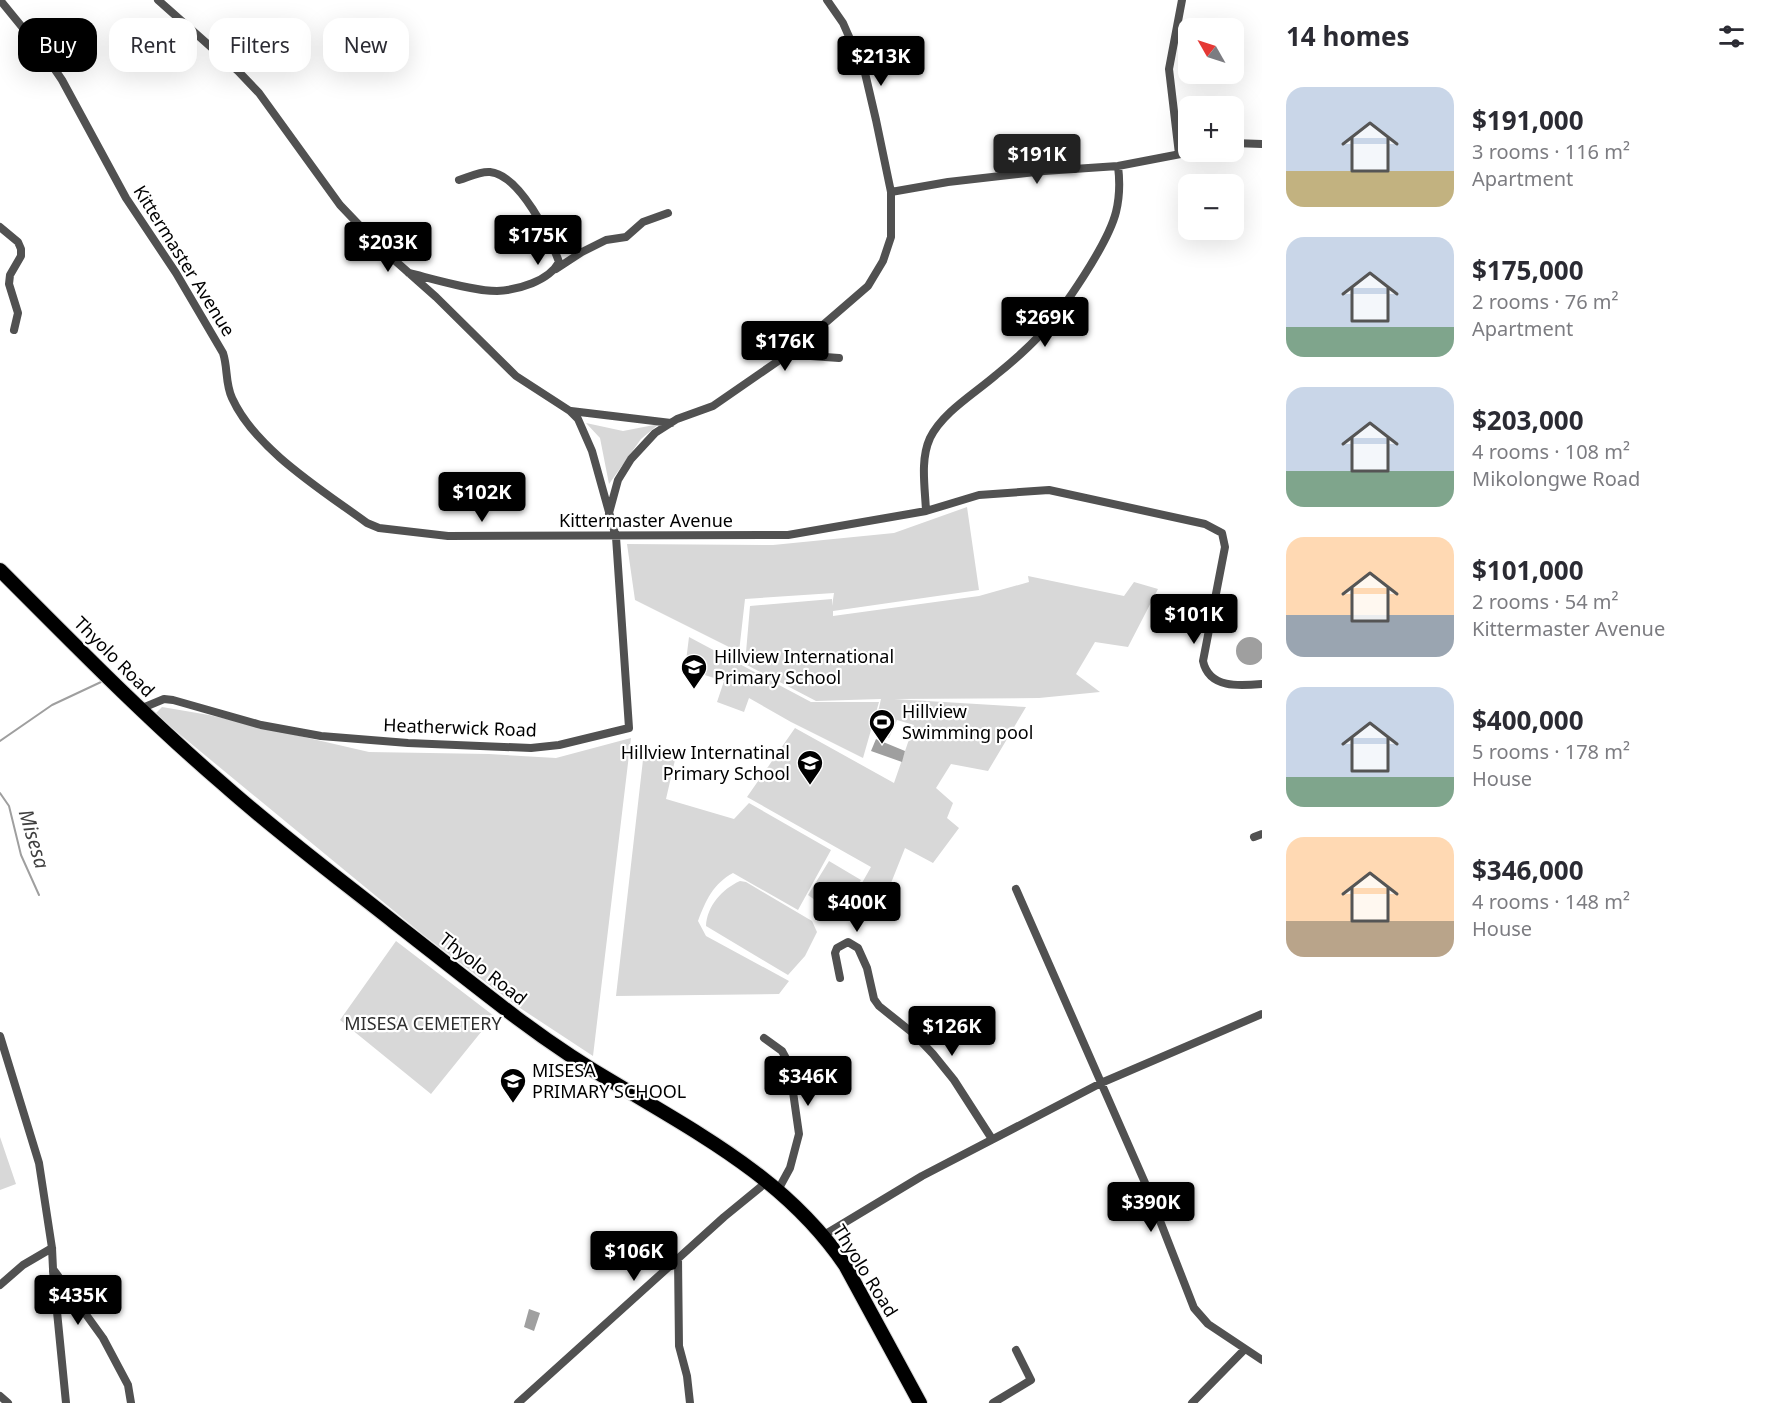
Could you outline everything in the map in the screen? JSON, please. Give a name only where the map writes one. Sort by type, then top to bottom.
[{"type":"highway","name":"Thyolo Road","points":[[0,570],[140,709],[297,847],[517,1018],[615,1084],[717,1144],[773,1185],[824,1235],[845,1265],[915,1401]]},
{"type":"street","name":"Kittermaster Avenue","points":[[0,0],[45,55],[62,80],[126,198],[176,273],[223,353],[227,365],[228,387],[237,408],[253,430],[298,472],[367,523],[379,528],[448,536],[788,535],[926,511],[979,495],[1049,490],[1205,524],[1222,533],[1225,547],[1203,661],[1207,673],[1222,683],[1262,684]]},
{"type":"street","points":[[158,0],[238,71],[259,93],[340,205],[383,250],[516,376],[570,411],[584,429],[616,537]]},
{"type":"street","points":[[609,514],[618,480],[631,459],[655,433],[677,419],[713,406],[798,347],[868,286],[883,261],[891,237],[891,192],[865,73],[843,23],[827,0]]},
{"type":"street","points":[[1178,146],[1169,69],[1182,0]]},
{"type":"street","points":[[1244,144],[1262,144]]},
{"type":"street","points":[[891,192],[948,182],[1118,166],[1178,154]]},
{"type":"street","points":[[926,511],[924,470],[931,438],[939,425],[960,405],[1041,334],[1088,269],[1116,214],[1120,190],[1118,166]]},
{"type":"street","points":[[459,180],[478,173],[490,172],[498,174],[512,184],[526,198],[553,246],[558,262],[553,272]]},
{"type":"street","points":[[408,273],[498,291],[536,282],[582,252],[606,240],[626,237],[644,222],[668,213]]},
{"type":"street","points":[[0,227],[18,242],[21,249],[21,256],[10,275],[9,284],[18,313],[14,330]]},
{"type":"street","points":[[798,347],[811,356],[839,358]]},
{"type":"street","points":[[570,411],[671,423]]},
{"type":"street","name":"Heatherwick Road","points":[[140,709],[164,699],[261,725],[321,736],[408,743],[531,748],[559,745],[629,728],[616,537]]},
{"type":"street","points":[[1016,889],[1146,1185],[1194,1308],[1208,1324],[1262,1360]]},
{"type":"street","points":[[840,978],[835,953],[837,948],[848,942],[858,948],[867,968],[874,999],[879,1006],[914,1034],[933,1054],[954,1080],[992,1139]]},
{"type":"street","points":[[824,1235],[922,1176],[1101,1083],[1262,1014]]},
{"type":"street","points":[[1253,1018],[1262,1021]]},
{"type":"street","points":[[518,1403],[724,1217],[773,1185],[790,1167],[799,1134],[789,1064],[782,1051],[764,1038]]},
{"type":"street","points":[[1,1040],[39,1164],[52,1248],[52,1269],[66,1403]]},
{"type":"street","points":[[0,1285],[23,1265],[52,1248]]},
{"type":"street","points":[[678,1259],[679,1346],[687,1376],[690,1403]]},
{"type":"street","points":[[52,1269],[111,1353],[128,1385],[131,1403]]},
{"type":"street","points":[[993,1403],[1031,1380],[1016,1350]]},
{"type":"street","points":[[1192,1403],[1244,1350]]},
{"type":"street","points":[[0,1396],[8,1403]]},
{"type":"green space","points":[[586,423],[623,431],[659,424],[641,439],[609,484],[600,438]]},
{"type":"green space","points":[[967,507],[979,590],[833,611],[833,616],[979,596],[1029,582],[1028,576],[1124,596],[1134,582],[1158,589],[1128,647],[1095,642],[1076,674],[1100,692],[1039,698],[894,699],[1026,707],[988,771],[951,764],[936,788],[953,803],[947,818],[959,828],[933,863],[905,848],[889,888],[874,907],[854,897],[871,867],[747,797],[795,728],[894,783],[914,725],[897,720],[889,738],[873,733],[881,699],[816,701],[745,664],[750,606],[832,599],[832,606],[834,593],[745,599],[739,652],[635,600],[627,544],[773,545],[894,533]]},
{"type":"green space","points":[[689,637],[811,702],[879,702],[863,758],[749,698],[744,712],[717,702],[724,681],[685,669]]},
{"type":"green space","points":[[162,707],[209,715],[369,752],[489,754],[556,758],[631,738],[593,1056],[517,1006],[422,934],[155,714]]},
{"type":"green space","points":[[644,751],[675,760],[666,799],[734,819],[749,803],[831,850],[798,910],[733,873],[720,882],[711,893],[698,921],[706,936],[789,981],[779,994],[616,996]]},
{"type":"green space","points":[[829,861],[861,880],[838,917],[808,895]]},
{"type":"green space","points":[[740,881],[746,882],[812,921],[817,932],[805,956],[788,975],[706,926],[712,905],[722,893]]},
{"type":"green space","name":"MISESA CEMETERY","points":[[396,941],[494,1016],[431,1094],[340,1020]]},
{"type":"green space","points":[[0,1137],[16,1184],[0,1190]]},
{"type":"shaded area","points":[[1250,637],[1260,641],[1262,658],[1260,661],[1250,665],[1240,661],[1236,651],[1240,641]]},
{"type":"shaded area","name":"Hillview Swimming pool","points":[[876,739],[905,751],[902,762],[871,751]]},
{"type":"shaded area","points":[[529,1309],[540,1313],[534,1331],[524,1327]]},
{"type":"waterway","points":[[0,741],[52,705],[101,682]]},
{"type":"waterway","name":"Misesa","points":[[0,793],[9,806],[21,855],[39,895]]},
{"type":"place","name":"Hillview International Primary School","points":[[694,690]]},
{"type":"place","name":"Hillview Swimming pool","points":[[882,745]]},
{"type":"place","name":"Hillview Internatinal Primary School","points":[[810,786]]},
{"type":"place","name":"MISESA PRIMARY SCHOOL","points":[[513,1104]]}]
